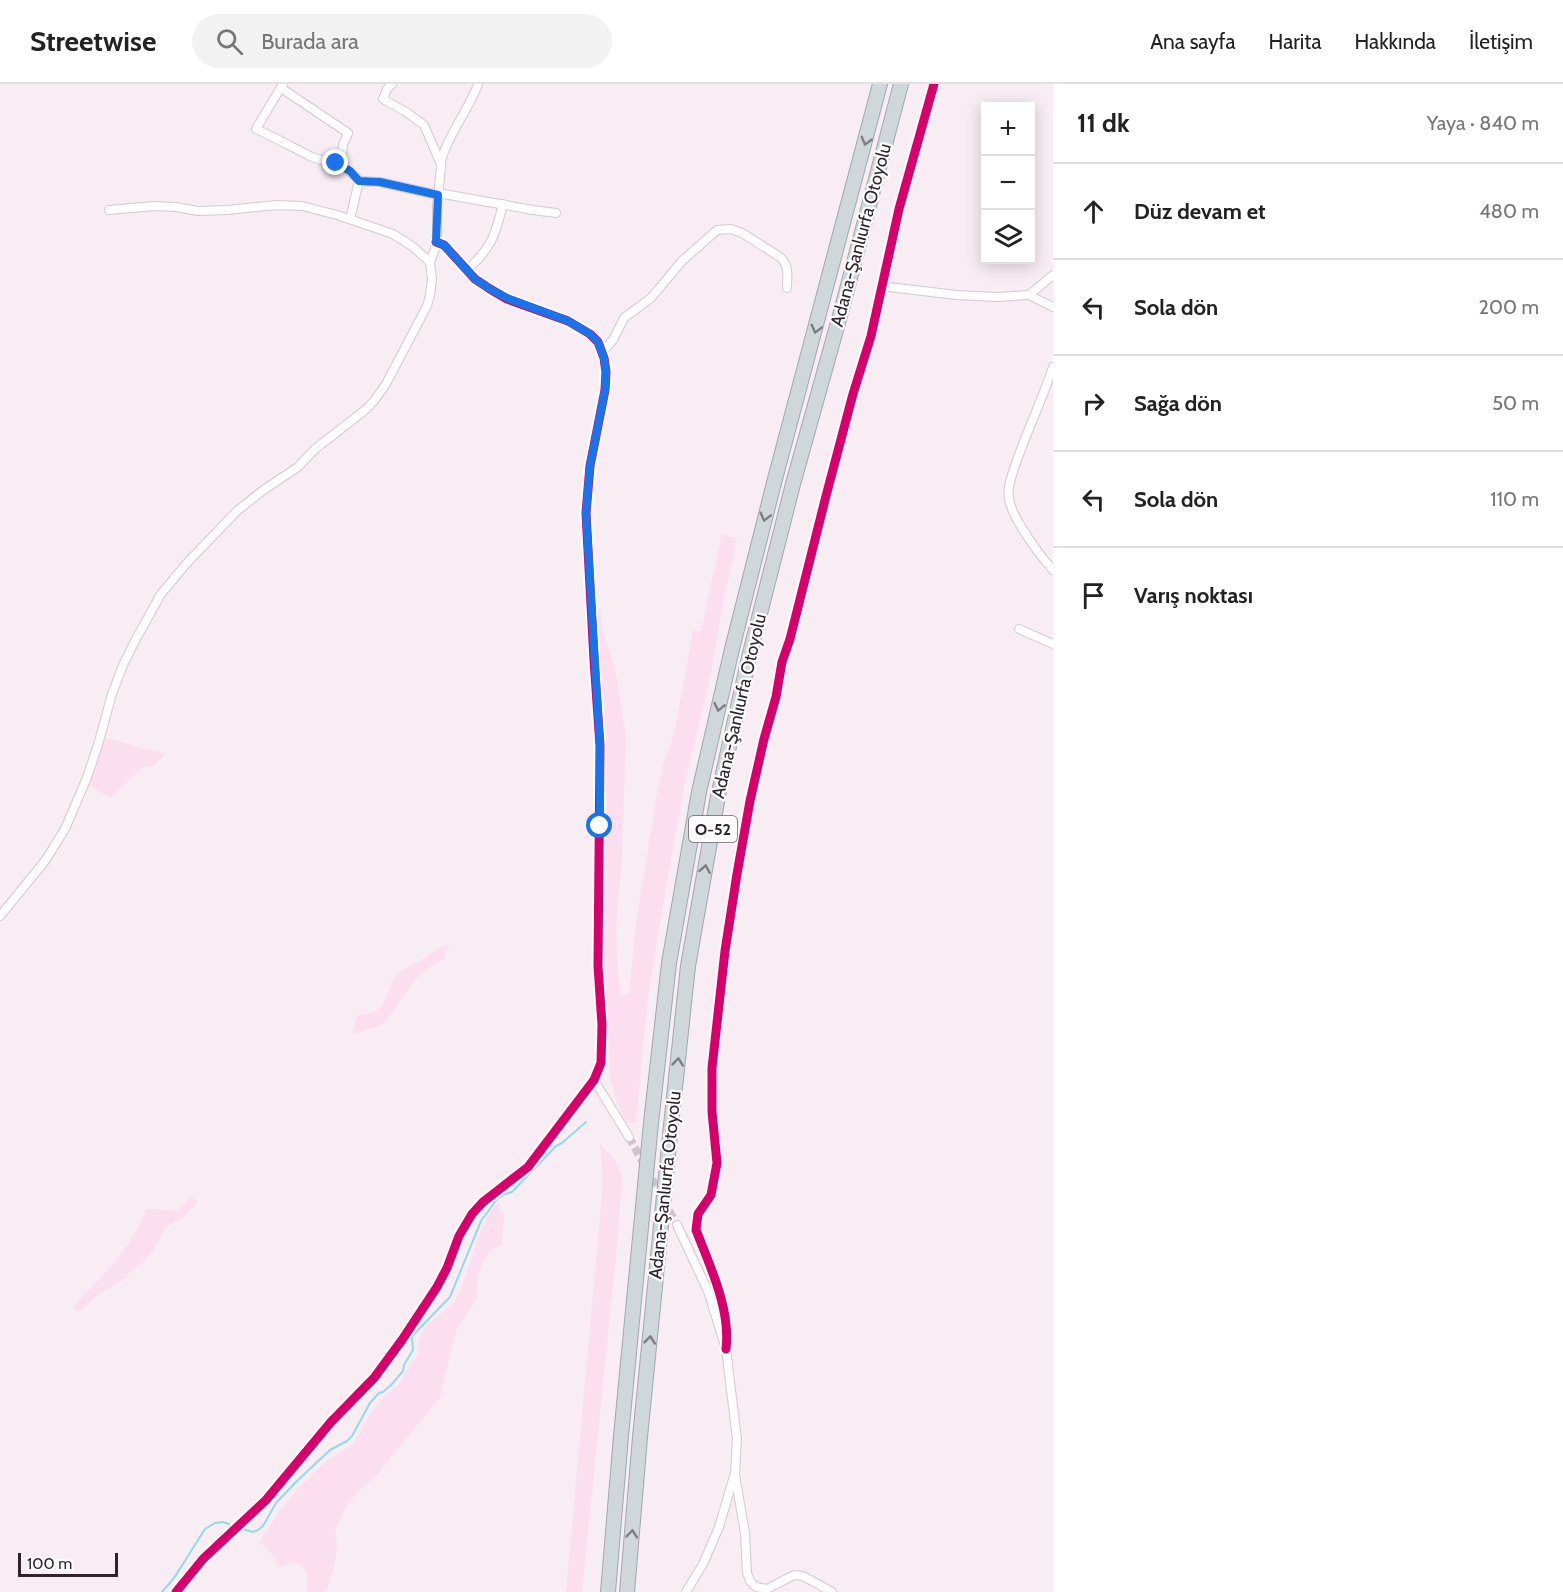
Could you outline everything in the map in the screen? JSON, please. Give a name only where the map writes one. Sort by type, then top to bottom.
[{"type":"highway","name":"Adana-Şanlıurfa Otoyolu","points":[[608,1592],[621,1436],[667,975],[697,804],[732,649],[775,479],[880,84]]},
{"type":"highway","name":"Adana-Şanlıurfa Otoyolu","points":[[627,1592],[640,1437],[688,966],[718,796],[756,630],[901,84]]},
{"type":"street","points":[[0,916],[45,861],[68,822],[93,760],[118,679],[156,601],[187,563],[237,512],[262,491],[298,467],[315,449],[374,401],[386,384],[427,306],[432,285],[430,262],[436,242],[441,166],[424,125],[382,99],[391,84]]},
{"type":"street","points":[[440,162],[478,84]]},
{"type":"street","points":[[726,1349],[728,1333],[726,1318],[696,1225],[698,1215],[711,1195],[717,1162],[711,1085],[725,951],[734,894],[750,801],[766,728],[776,697],[781,668],[853,394],[871,336],[898,209],[934,84]]},
{"type":"street","points":[[341,165],[343,145],[348,133],[282,86],[256,129],[315,158],[341,165],[359,181],[380,182],[556,213]]},
{"type":"street","points":[[351,219],[359,181]]},
{"type":"street","points":[[467,270],[481,258],[496,233],[504,204]]},
{"type":"street","points":[[110,210],[154,206],[198,211],[290,206],[313,208],[400,237],[430,262]]},
{"type":"street","points":[[602,352],[613,340],[624,318],[651,298],[682,261],[717,230],[731,229],[742,233],[780,257],[786,262],[788,269],[787,288]]},
{"type":"street","points":[[176,1592],[203,1559],[253,1514],[277,1488],[331,1422],[374,1377],[398,1346],[437,1287],[459,1236],[472,1214],[483,1202],[528,1167],[594,1080],[601,1063],[602,1034],[598,966],[600,746],[586,513],[590,466],[605,390],[606,372],[602,352],[598,342],[590,334],[568,321],[507,298],[475,279],[444,245],[436,242]]},
{"type":"street","points":[[1029,295],[1053,275]]},
{"type":"street","points":[[881,286],[989,297],[1029,295],[1053,307]]},
{"type":"street","points":[[1053,367],[1018,456],[1008,492],[1011,507],[1029,539],[1053,570]]},
{"type":"street","points":[[1019,629],[1053,644]]},
{"type":"street","points":[[594,1080],[628,1137]]},
{"type":"street","points":[[677,1225],[708,1292],[726,1349],[736,1425],[735,1473],[745,1533],[747,1573],[750,1581],[758,1587],[767,1588],[794,1575],[803,1576],[832,1592]]},
{"type":"street","points":[[686,1592],[715,1539],[735,1473]]},
{"type":"shaded area","points":[[722,534],[737,538],[710,678],[684,787],[664,899],[648,996],[636,1123],[626,1122],[616,1100],[610,1076],[602,971],[604,755],[598,673],[597,608],[600,608],[603,631],[615,669],[626,736],[622,857],[616,929],[618,975],[622,996],[629,994],[636,922],[659,782],[674,734],[692,631],[701,631]]},
{"type":"shaded area","points":[[103,737],[166,754],[151,767],[143,766],[110,798],[87,784]]},
{"type":"shaded area","points":[[450,944],[444,953],[446,958],[431,966],[418,977],[382,1025],[352,1034],[357,1015],[367,1014],[379,1008],[385,1001],[393,980],[399,972]]},
{"type":"shaded area","points":[[600,1144],[615,1160],[622,1177],[618,1236],[582,1592],[566,1592],[602,1194]]},
{"type":"shaded area","points":[[191,1197],[198,1202],[185,1216],[166,1227],[153,1251],[126,1275],[128,1277],[100,1293],[78,1312],[73,1307],[124,1251],[146,1209],[177,1211]]},
{"type":"shaded area","points":[[499,1202],[500,1210],[504,1213],[502,1244],[490,1251],[483,1262],[477,1280],[477,1295],[458,1327],[453,1342],[440,1397],[376,1476],[356,1493],[342,1514],[335,1530],[337,1549],[326,1592],[307,1592],[306,1573],[302,1566],[291,1563],[278,1568],[272,1554],[259,1543],[280,1510],[296,1491],[323,1464],[354,1443],[370,1414],[400,1383],[409,1365],[418,1356],[419,1339],[423,1331],[455,1300],[485,1222]]},
{"type":"waterway","points":[[243,1529],[253,1532],[263,1526],[276,1503],[297,1481],[330,1450],[352,1436],[370,1403],[403,1371],[413,1350],[412,1337],[450,1297],[481,1221],[497,1199],[512,1192],[556,1146],[586,1122]]},
{"type":"waterway","points":[[162,1592],[174,1578],[205,1529],[215,1523],[229,1524]]},
{"type":"tunnel","points":[[629,1137],[677,1225]]},
{"type":"cycle path","points":[[726,1349],[727,1334],[722,1304],[696,1230],[698,1214],[711,1195],[717,1163],[712,1112],[712,1068],[725,951],[737,874],[750,801],[776,697],[782,662],[790,639],[853,394],[871,336],[899,209],[934,84]]},
{"type":"cycle path","points":[[176,1592],[203,1559],[266,1500],[331,1422],[374,1378],[437,1287],[459,1236],[472,1214],[483,1202],[528,1167],[594,1080],[601,1063],[602,1025],[598,966],[600,746],[586,513],[590,466],[605,390],[604,358],[598,342],[590,334],[568,321],[507,299],[490,289],[475,279],[444,245],[436,242]]},
{"type":"route","points":[[336,163],[350,171],[359,181],[380,182],[438,195],[436,242],[444,245],[475,279],[507,298],[568,321],[590,334],[600,347],[604,358],[606,381],[590,466],[586,513],[599,722],[600,826]]}]
